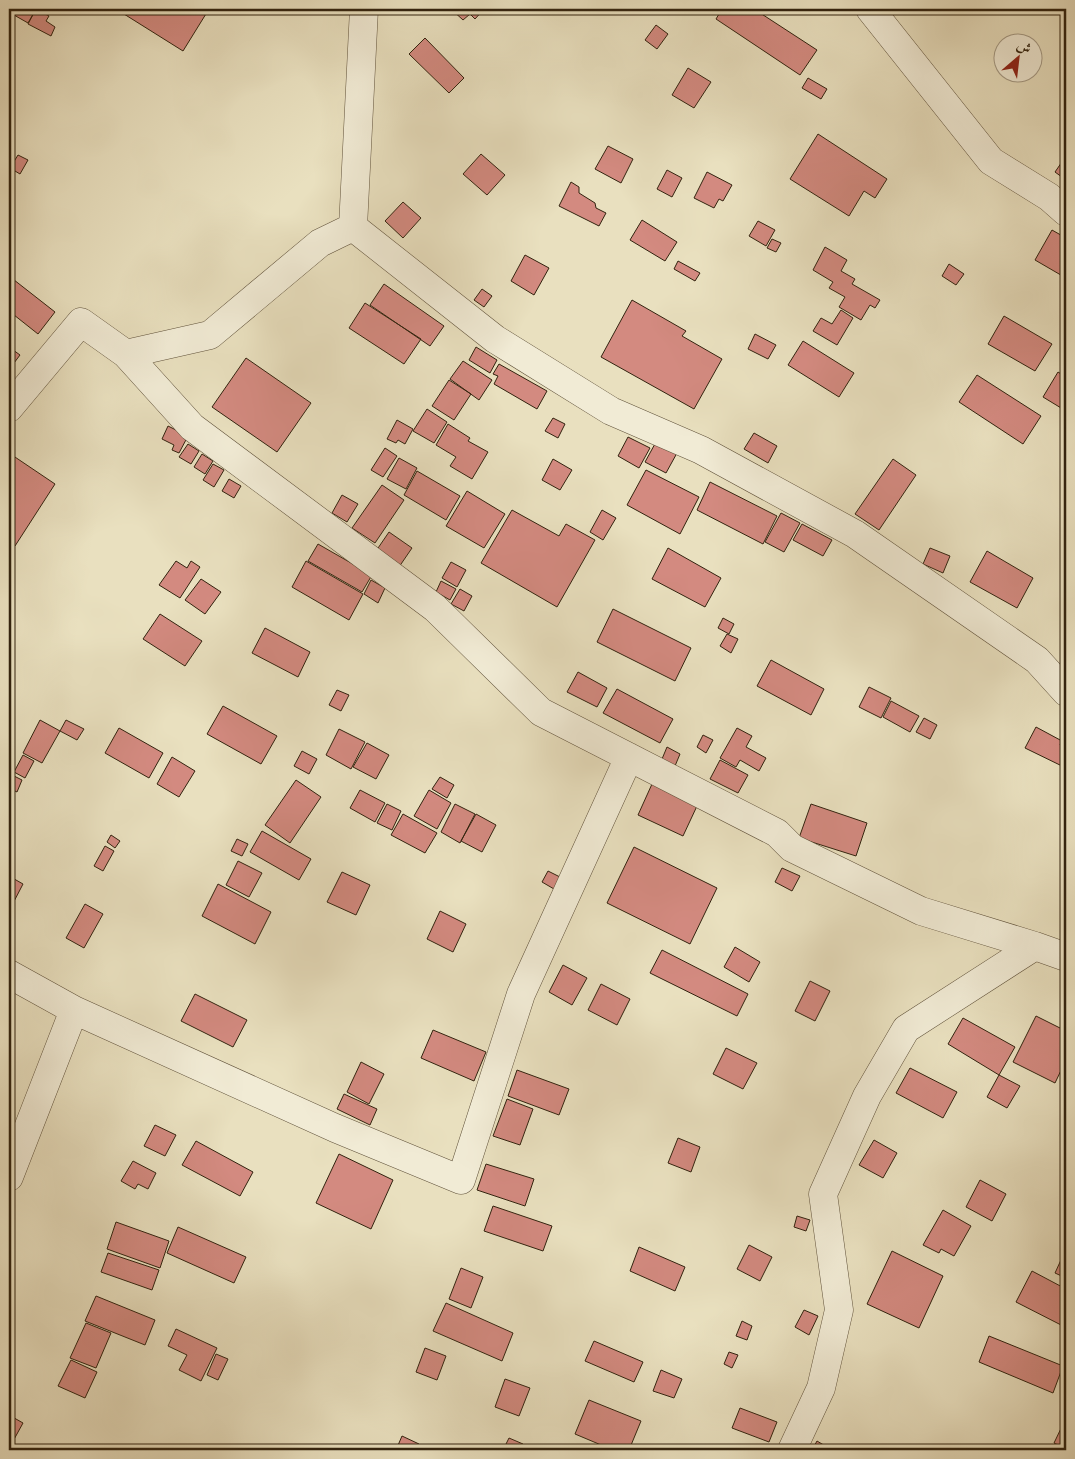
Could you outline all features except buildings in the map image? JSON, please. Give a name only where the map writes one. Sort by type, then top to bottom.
[{"type":"street","points":[[353,226],[364,9]]},
{"type":"street","points":[[870,9],[991,161],[1049,197],[1066,212]]},
{"type":"street","points":[[126,354],[210,334],[320,243],[353,226]]},
{"type":"street","points":[[353,226],[495,339],[611,411],[701,450],[855,534],[1036,660],[1066,692]]},
{"type":"street","points":[[9,408],[81,322],[126,354],[192,427],[435,608],[540,712],[777,833],[792,848],[921,911],[1066,957]]},
{"type":"street","points":[[9,974],[74,1010],[334,1128],[461,1180],[521,994],[629,757]]},
{"type":"street","points":[[792,1450],[821,1388],[839,1310],[823,1194],[867,1096],[906,1029],[1035,946]]},
{"type":"street","points":[[9,1177],[74,1010]]}]
